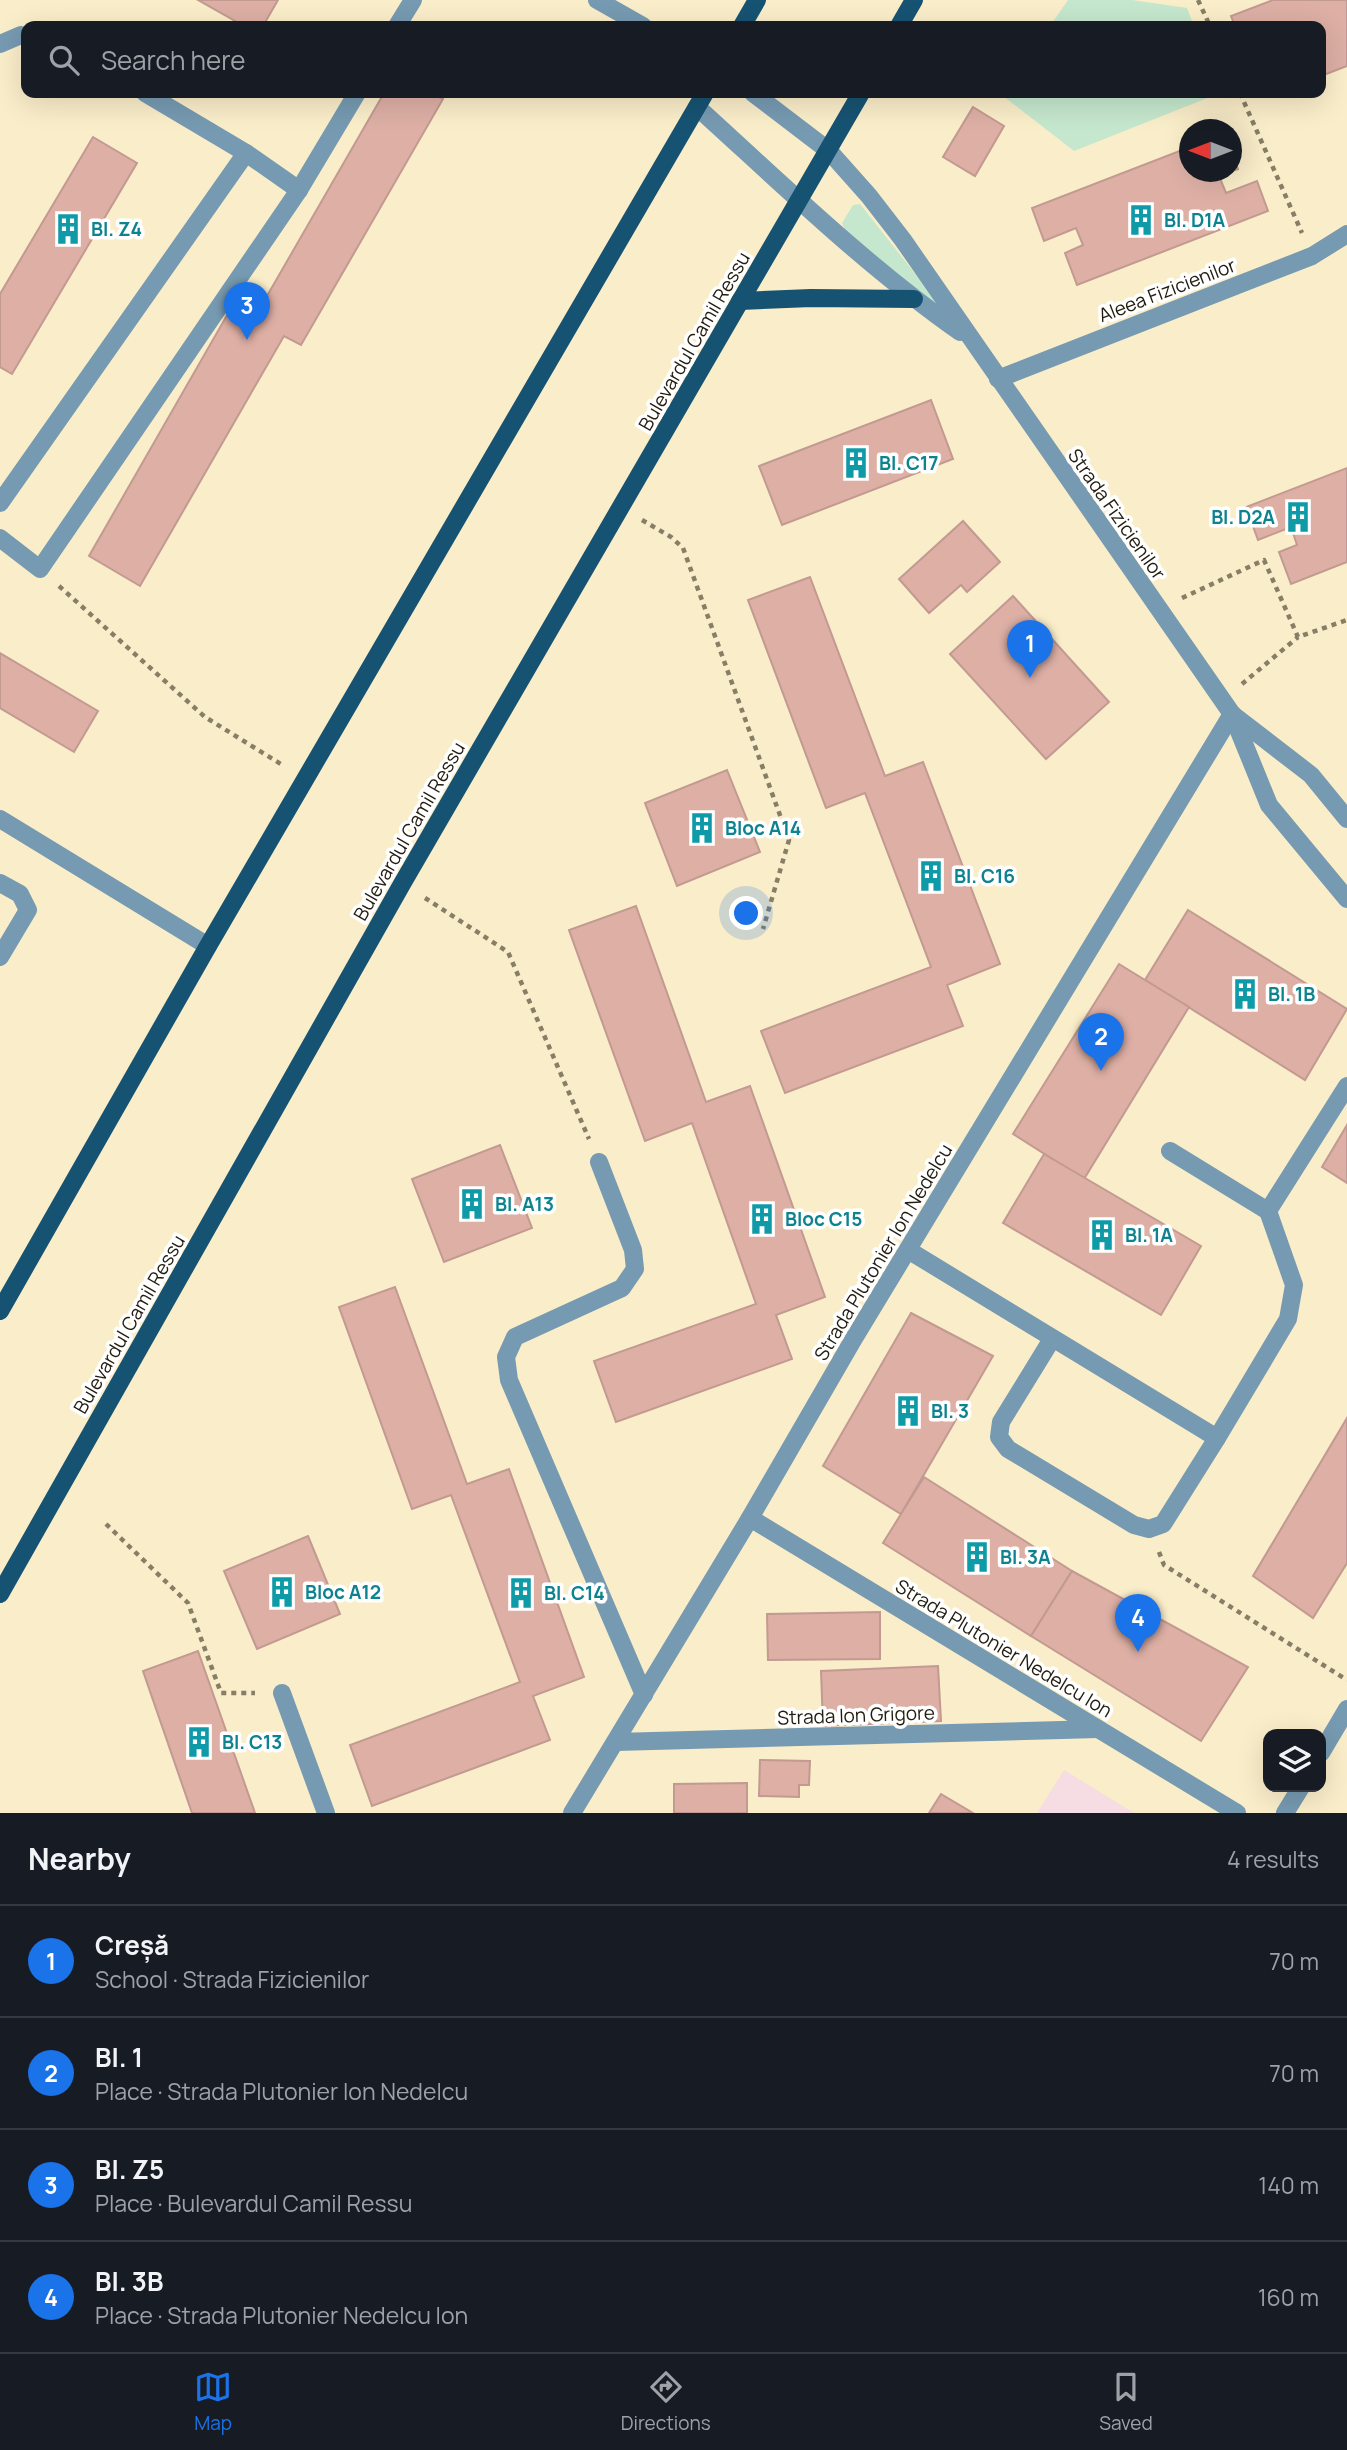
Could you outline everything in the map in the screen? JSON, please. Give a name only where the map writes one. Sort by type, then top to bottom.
[{"type":"main road","points":[[745,21],[757,0]]},
{"type":"main road","points":[[902,21],[914,0]]},
{"type":"main road","points":[[0,1311],[697,98]]},
{"type":"main road","name":"Bulevardul Camil Ressu","points":[[0,1594],[402,884],[858,98]]},
{"type":"main road","points":[[740,301],[811,298],[914,299]]},
{"type":"street","points":[[400,21],[412,0]]},
{"type":"street","points":[[597,0],[634,21]]},
{"type":"street","points":[[0,44],[21,35]]},
{"type":"street","points":[[153,98],[246,153],[299,190]]},
{"type":"street","points":[[0,538],[40,569],[299,190],[354,98]]},
{"type":"street","name":"Strada Fizicienilor","points":[[699,98],[844,242],[914,299],[969,338]]},
{"type":"street","name":"Strada Fizicienilor","points":[[760,98],[829,151],[903,240],[1228,707],[1269,805],[1347,899]]},
{"type":"street","points":[[0,502],[246,153]]},
{"type":"street","name":"Aleea Fizicienilor","points":[[998,379],[1312,256],[1347,234]]},
{"type":"street","name":"Strada Fizicienilor","points":[[1228,707],[1311,775],[1347,819]]},
{"type":"street","name":"Strada Plutonier Ion Nedelcu","points":[[572,1813],[750,1518],[1228,707]]},
{"type":"street","points":[[0,819],[208,946]]},
{"type":"street","points":[[0,883],[20,894],[28,910],[1,952]]},
{"type":"street","points":[[1268,1211],[1347,1086]]},
{"type":"street","points":[[1052,1339],[1001,1422],[999,1437],[1008,1450],[1134,1525],[1149,1529],[1163,1524],[1288,1319],[1294,1284],[1268,1211],[1170,1151]]},
{"type":"street","points":[[599,1162],[633,1250],[635,1269],[622,1288],[515,1337],[506,1357],[509,1380],[644,1695]]},
{"type":"street","points":[[908,1250],[1217,1438]]},
{"type":"street","name":"Strada Plutonier Nedelcu Ion","points":[[750,1518],[1237,1813]]},
{"type":"street","points":[[282,1693],[326,1813]]},
{"type":"street","points":[[1326,1745],[1347,1709]]},
{"type":"street","name":"Strada Ion Grigore","points":[[616,1742],[1098,1729]]},
{"type":"street","points":[[1285,1813],[1298,1792]]},
{"type":"path","points":[[1198,0],[1208,21]]},
{"type":"path","points":[[1242,98],[1312,256]]},
{"type":"path","points":[[620,507],[671,537],[683,548],[789,840],[763,929]]},
{"type":"path","points":[[1158,609],[1264,560],[1298,637]]},
{"type":"path","points":[[40,569],[205,717],[306,779]]},
{"type":"path","points":[[1228,707],[1298,637],[1347,620]]},
{"type":"path","points":[[402,884],[508,952],[599,1162]]},
{"type":"path","points":[[106,1524],[188,1603],[221,1693],[282,1693]]},
{"type":"path","points":[[1149,1529],[1164,1566],[1347,1680]]},
{"type":"shaded area","points":[[1064,1770],[1134,1813],[1037,1813]]},
{"type":"green space","points":[[1068,0],[1132,0],[1187,8],[1192,21],[1053,21]]},
{"type":"green space","points":[[1006,98],[1207,98],[1074,151]]},
{"type":"green space","points":[[860,204],[939,304],[936,307],[845,230],[842,223],[853,205]]},
{"type":"building","points":[[198,0],[278,0],[266,21],[235,21]]},
{"type":"building","points":[[1273,0],[1347,0],[1347,66],[1326,74],[1326,21],[1233,21],[1231,16]]},
{"type":"building","points":[[381,98],[443,99],[301,345],[284,336],[140,586],[89,556],[234,303],[256,315]]},
{"type":"building","points":[[973,107],[1004,126],[975,176],[943,157]]},
{"type":"building","name":"Bl. Z4","points":[[93,137],[137,163],[12,374],[0,367],[0,294]]},
{"type":"building","name":"Bl. D1A","points":[[1179,151],[1179,182],[1221,182],[1226,193],[1257,181],[1268,211],[1077,285],[1065,253],[1083,245],[1076,228],[1044,241],[1032,208]]},
{"type":"building","name":"Bl. C17","points":[[931,400],[953,459],[782,525],[759,466]]},
{"type":"building","name":"Bl. D2A","points":[[1347,468],[1347,562],[1291,584],[1279,552],[1297,545],[1291,527],[1258,540],[1246,507]]},
{"type":"building","points":[[963,521],[1000,562],[967,592],[961,585],[929,613],[899,579]]},
{"type":"building","name":"Bl. C16","points":[[810,577],[885,776],[923,762],[1000,964],[947,985],[963,1026],[785,1093],[761,1031],[931,967],[865,793],[826,808],[748,600]]},
{"type":"building","points":[[1013,596],[1109,702],[1046,759],[950,654]]},
{"type":"building","points":[[0,653],[98,711],[74,752],[0,708]]},
{"type":"building","name":"Bloc A14","points":[[727,770],[760,852],[677,886],[645,803]]},
{"type":"building","name":"Bloc C15","points":[[636,906],[706,1102],[750,1086],[825,1297],[776,1315],[792,1359],[616,1422],[594,1361],[756,1304],[692,1123],[645,1141],[569,930]]},
{"type":"building","name":"Bl. 1B","points":[[1188,910],[1347,1009],[1305,1080],[1145,980]]},
{"type":"building","points":[[1119,964],[1189,1007],[1084,1179],[1013,1134]]},
{"type":"building","points":[[1347,1125],[1347,1183],[1322,1167]]},
{"type":"building","name":"Bl. A13","points":[[500,1145],[532,1228],[444,1262],[412,1179]]},
{"type":"building","name":"Bl. 1A","points":[[1044,1154],[1201,1246],[1161,1315],[1003,1223]]},
{"type":"building","name":"Bl. C14","points":[[395,1287],[467,1484],[509,1469],[584,1677],[533,1696],[550,1740],[372,1806],[350,1745],[520,1682],[451,1495],[412,1509],[339,1307]]},
{"type":"building","name":"Bl. 3","points":[[911,1313],[993,1356],[901,1514],[823,1466]]},
{"type":"building","points":[[1347,1418],[1347,1563],[1313,1618],[1253,1576]]},
{"type":"building","name":"Bl. 3A","points":[[924,1477],[1072,1571],[1031,1636],[883,1543]]},
{"type":"building","name":"Bloc A12","points":[[308,1536],[340,1614],[257,1649],[224,1571]]},
{"type":"building","points":[[1072,1571],[1248,1667],[1201,1741],[1031,1636]]},
{"type":"building","points":[[880,1612],[880,1659],[768,1660],[767,1614]]},
{"type":"building","name":"Bl. C13","points":[[198,1651],[255,1813],[192,1813],[143,1671]]},
{"type":"building","points":[[938,1666],[941,1721],[823,1726],[821,1671]]},
{"type":"building","points":[[760,1760],[810,1761],[809,1785],[799,1785],[799,1797],[759,1796]]},
{"type":"building","points":[[747,1783],[747,1813],[674,1813],[674,1784]]},
{"type":"building","points":[[941,1794],[973,1813],[929,1813]]},
{"type":"place","name":"Bl. D1A","points":[[1141,220]]},
{"type":"place","name":"Bl. Z4","points":[[68,229]]},
{"type":"place","name":"Bl. Z5","points":[[247,340]]},
{"type":"place","name":"Bl. C17","points":[[856,463]]},
{"type":"place","name":"Bl. D2A","points":[[1298,517]]},
{"type":"place","name":"Creșă","points":[[1030,678]]},
{"type":"place","name":"Bloc A14","points":[[702,828]]},
{"type":"place","name":"Bl. C16","points":[[931,876]]},
{"type":"place","name":"Bl. 1B","points":[[1245,994]]},
{"type":"place","name":"Bl. 1","points":[[1101,1071]]},
{"type":"place","name":"Bl. A13","points":[[472,1204]]},
{"type":"place","name":"Bloc C15","points":[[762,1219]]},
{"type":"place","name":"Bl. 1A","points":[[1102,1235]]},
{"type":"place","name":"Bl. 3","points":[[908,1411]]},
{"type":"place","name":"Bl. 3A","points":[[977,1557]]},
{"type":"place","name":"Bloc A12","points":[[282,1592]]},
{"type":"place","name":"Bl. C14","points":[[521,1593]]},
{"type":"place","name":"Bl. 3B","points":[[1138,1652]]},
{"type":"place","name":"Bl. C13","points":[[199,1742]]}]
